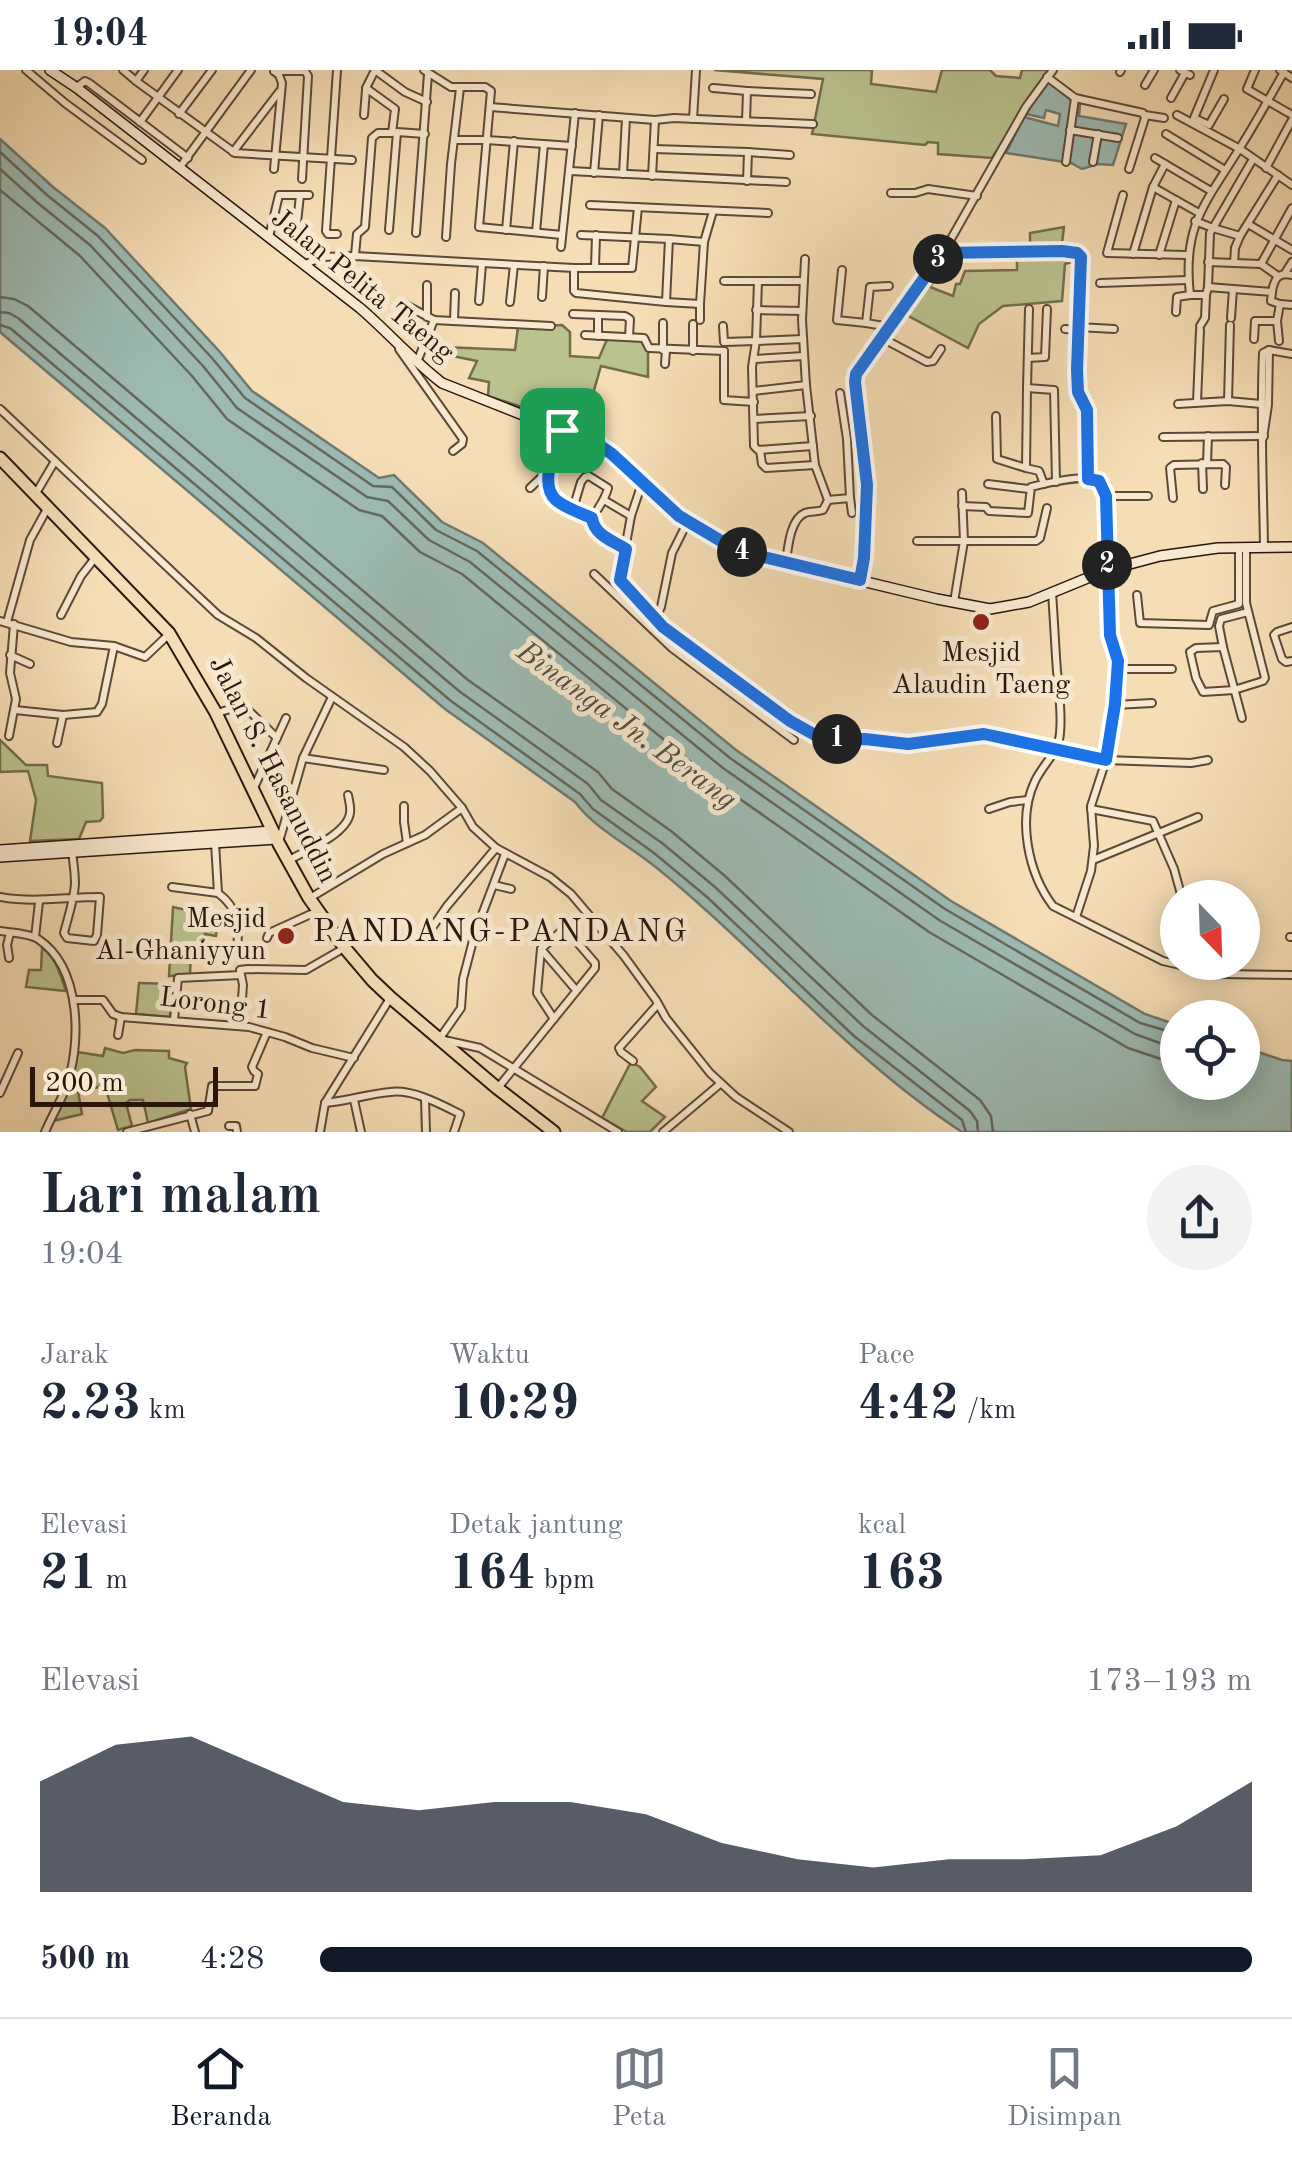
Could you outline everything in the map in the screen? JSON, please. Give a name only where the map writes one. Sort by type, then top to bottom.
[{"type":"highway","name":"Jalan S. Hasanuddin","points":[[0,458],[46,510]]},
{"type":"highway","name":"Jalan S. Hasanuddin","points":[[0,467],[169,634],[216,714],[282,862],[311,914],[368,984],[413,1018]]},
{"type":"highway","name":"Jalan S. Hasanuddin","points":[[94,559],[180,654],[273,837],[344,947],[413,1018],[546,1132]]},
{"type":"highway","name":"Jalan S. Hasanuddin","points":[[496,1089],[554,1132]]},
{"type":"street","points":[[26,70],[142,160]]},
{"type":"street","name":"Jalan Pelita Taeng","points":[[50,70],[306,264],[391,334],[442,383],[599,445],[687,522],[738,551],[990,609],[1029,602],[1107,570],[1160,556],[1242,547],[1292,547]]},
{"type":"street","points":[[122,70],[232,152],[352,160]]},
{"type":"street","points":[[136,80],[144,70]]},
{"type":"street","points":[[140,122],[178,70]]},
{"type":"street","points":[[179,114],[212,70]]},
{"type":"street","points":[[180,167],[251,70]]},
{"type":"street","points":[[274,71],[300,70],[308,76],[302,179]]},
{"type":"street","points":[[336,70],[326,231],[338,234]]},
{"type":"street","points":[[364,115],[366,88],[375,70],[405,92],[427,102]]},
{"type":"street","points":[[693,119],[696,70]]},
{"type":"street","points":[[1145,85],[1154,70]]},
{"type":"street","points":[[1214,70],[1194,118],[1209,125],[1224,99]]},
{"type":"street","points":[[1256,70],[1246,89],[1292,118],[1266,168]]},
{"type":"street","points":[[274,71],[282,79],[274,169]]},
{"type":"street","points":[[1190,295],[1187,254],[1195,221],[1282,71],[1292,78]]},
{"type":"street","points":[[416,233],[426,72]]},
{"type":"street","points":[[426,72],[447,85],[490,91],[478,224],[483,229],[562,234]]},
{"type":"street","points":[[1171,98],[1185,73]]},
{"type":"street","points":[[860,580],[867,485],[855,382],[863,364],[942,253],[1026,107],[1050,74],[1074,98],[1164,118]]},
{"type":"street","points":[[77,88],[87,82],[188,158]]},
{"type":"street","points":[[356,256],[356,234],[364,227],[372,138],[378,133],[392,132],[395,108],[366,88]]},
{"type":"street","points":[[446,238],[460,88]]},
{"type":"street","points":[[713,88],[811,94]]},
{"type":"street","points":[[232,152],[280,91]]},
{"type":"street","points":[[746,122],[747,91]]},
{"type":"street","points":[[1066,162],[1074,98]]},
{"type":"street","points":[[490,107],[655,120],[813,124]]},
{"type":"street","points":[[561,247],[575,113]]},
{"type":"street","points":[[1129,168],[1145,115]]},
{"type":"street","points":[[594,172],[599,116]]},
{"type":"street","points":[[1177,116],[1240,149],[1291,182]]},
{"type":"street","points":[[622,174],[626,118]]},
{"type":"street","points":[[652,176],[655,120]]},
{"type":"street","points":[[1070,130],[1118,138]]},
{"type":"street","points":[[390,230],[397,132],[425,134]]},
{"type":"street","points":[[1094,162],[1098,134]]},
{"type":"street","points":[[1166,134],[1225,170]]},
{"type":"street","points":[[454,140],[572,146]]},
{"type":"street","points":[[506,230],[514,142]]},
{"type":"street","points":[[536,232],[544,144]]},
{"type":"street","points":[[654,149],[790,156]]},
{"type":"street","points":[[747,180],[748,152]]},
{"type":"street","points":[[1155,158],[1211,191]]},
{"type":"street","points":[[1198,402],[1209,235],[1253,159]]},
{"type":"street","points":[[1134,254],[1153,187],[1165,164]]},
{"type":"street","points":[[570,171],[786,182]]},
{"type":"street","points":[[1234,263],[1234,248],[1240,236],[1278,175]]},
{"type":"street","points":[[1153,187],[1199,213]]},
{"type":"street","points":[[891,193],[928,189],[976,196]]},
{"type":"street","points":[[269,238],[279,195],[304,195],[297,223],[273,222]]},
{"type":"street","points":[[1123,196],[1108,254],[1187,254]]},
{"type":"street","points":[[1159,255],[1176,200]]},
{"type":"street","points":[[590,206],[768,213]]},
{"type":"street","points":[[306,264],[321,257],[356,256],[632,268],[638,207]]},
{"type":"street","points":[[1260,264],[1292,208]]},
{"type":"street","points":[[693,351],[704,242],[712,211]]},
{"type":"street","points":[[1195,221],[1240,236]]},
{"type":"street","points":[[1248,224],[1292,250]]},
{"type":"street","points":[[581,235],[704,242]]},
{"type":"street","points":[[595,268],[596,235]]},
{"type":"street","points":[[666,302],[669,239]]},
{"type":"street","points":[[942,253],[1079,254],[1078,392],[1087,410],[1088,479]]},
{"type":"street","points":[[805,259],[802,311],[806,385],[815,464],[828,500]]},
{"type":"street","points":[[1208,262],[1260,264],[1285,275]]},
{"type":"street","points":[[1292,262],[1285,275],[1274,280],[1271,301],[1292,305]]},
{"type":"street","points":[[480,301],[482,264]]},
{"type":"street","points":[[510,302],[514,265]]},
{"type":"street","points":[[542,297],[544,266]]},
{"type":"street","points":[[574,268],[574,293],[700,304]]},
{"type":"street","points":[[836,332],[842,270]]},
{"type":"street","points":[[1100,283],[1188,280]]},
{"type":"street","points":[[724,281],[804,281]]},
{"type":"street","points":[[758,281],[752,367],[754,446],[760,450],[813,446]]},
{"type":"street","points":[[417,362],[430,319],[427,284]]},
{"type":"street","points":[[866,322],[870,286],[889,286]]},
{"type":"street","points":[[1176,312],[1177,297],[1234,289],[1272,292]]},
{"type":"street","points":[[1228,401],[1234,289]]},
{"type":"street","points":[[454,320],[455,293]]},
{"type":"street","points":[[404,304],[430,319],[551,326]]},
{"type":"street","points":[[1279,341],[1280,304]]},
{"type":"street","points":[[1026,468],[1030,309]]},
{"type":"street","points":[[756,310],[802,311]]},
{"type":"street","points":[[1028,358],[1045,357],[1047,310]]},
{"type":"street","points":[[573,314],[629,318],[629,337]]},
{"type":"street","points":[[598,315],[598,336]]},
{"type":"street","points":[[838,320],[890,327]]},
{"type":"street","points":[[1254,339],[1255,321],[1277,321]]},
{"type":"street","points":[[663,323],[665,364]]},
{"type":"street","points":[[723,326],[724,400],[754,402]]},
{"type":"street","points":[[1064,330],[1114,329]]},
{"type":"street","points":[[391,334],[463,438],[453,451]]},
{"type":"street","points":[[584,335],[645,338],[649,348],[693,351],[756,341],[803,339]]},
{"type":"street","points":[[882,338],[927,362],[933,361],[940,350]]},
{"type":"street","points":[[1262,438],[1263,353],[1269,350],[1292,354]]},
{"type":"street","points":[[754,359],[804,356]]},
{"type":"street","points":[[753,391],[806,385]]},
{"type":"street","points":[[1027,388],[1054,390],[1056,482]]},
{"type":"street","points":[[840,393],[852,513]]},
{"type":"street","points":[[1264,546],[1261,404],[1265,393]]},
{"type":"street","points":[[1178,404],[1261,404]]},
{"type":"street","points":[[0,409],[218,615],[256,638],[417,758],[462,808],[473,827],[496,848],[550,877],[571,894],[624,956],[680,1036],[720,1084],[789,1132]]},
{"type":"street","points":[[754,419],[811,416]]},
{"type":"street","points":[[996,416],[997,459],[1039,471],[1044,484]]},
{"type":"street","points":[[562,430],[548,489],[556,500],[592,518]]},
{"type":"street","points":[[1202,490],[1208,436]]},
{"type":"street","points":[[1163,437],[1262,438]]},
{"type":"street","points":[[760,450],[766,468],[815,464]]},
{"type":"street","points":[[35,495],[55,461]]},
{"type":"street","points":[[1173,498],[1172,466],[1225,465],[1225,485]]},
{"type":"street","points":[[530,488],[550,469]]},
{"type":"street","points":[[573,509],[582,480],[587,476],[609,489],[592,518],[593,524],[597,531],[626,549]]},
{"type":"street","points":[[962,506],[1028,513],[1029,490],[1033,486],[1088,479],[1099,481],[1106,496],[1110,635],[1118,669],[1106,760],[1091,809],[1094,846],[1089,881],[1076,917]]},
{"type":"street","points":[[642,482],[620,576],[627,589],[655,619],[790,721],[824,740],[908,744],[984,734],[1106,760],[1208,760]]},
{"type":"street","points":[[988,484],[1029,490]]},
{"type":"street","points":[[954,602],[964,541],[962,493]]},
{"type":"street","points":[[1106,496],[1148,496]]},
{"type":"street","points":[[828,500],[850,498]]},
{"type":"street","points":[[604,500],[631,516]]},
{"type":"street","points":[[786,562],[791,534],[799,518],[804,513],[822,510],[828,500]]},
{"type":"street","points":[[917,541],[1038,541],[1047,508]]},
{"type":"street","points":[[8,736],[16,694],[10,673],[7,622],[24,555],[46,510]]},
{"type":"street","points":[[655,619],[672,552],[687,522]]},
{"type":"street","points":[[1137,595],[1140,623],[1210,626],[1213,611],[1239,604],[1242,547]]},
{"type":"street","points":[[1223,646],[1191,650],[1203,692],[1234,690],[1265,678],[1248,612],[1242,547]]},
{"type":"street","points":[[61,615],[94,559]]},
{"type":"street","points":[[594,574],[672,648],[794,740]]},
{"type":"street","points":[[627,589],[628,606]]},
{"type":"street","points":[[1052,593],[1060,737],[1028,800],[1026,818],[1035,874],[1053,906],[1160,959]]},
{"type":"street","points":[[1242,718],[1219,626],[1221,618],[1248,612]]},
{"type":"street","points":[[7,622],[70,642],[114,646],[145,657],[166,637]]},
{"type":"street","points":[[1292,627],[1274,634],[1282,659],[1292,661]]},
{"type":"street","points":[[15,710],[63,715],[99,710],[114,646]]},
{"type":"street","points":[[10,655],[30,664]]},
{"type":"street","points":[[1118,669],[1172,669]]},
{"type":"street","points":[[273,837],[332,696]]},
{"type":"street","points":[[1115,704],[1152,703]]},
{"type":"street","points":[[216,714],[244,707],[278,738]]},
{"type":"street","points":[[58,743],[63,715]]},
{"type":"street","points":[[253,792],[286,718]]},
{"type":"street","points":[[303,758],[384,770]]},
{"type":"street","points":[[288,860],[323,844],[333,835],[349,816],[348,795]]},
{"type":"street","points":[[990,809],[1028,800]]},
{"type":"street","points":[[404,806],[407,843]]},
{"type":"street","points":[[310,898],[382,854],[433,830],[462,808]]},
{"type":"street","points":[[1091,809],[1153,822],[1178,880]]},
{"type":"street","points":[[1092,860],[1198,817]]},
{"type":"street","points":[[0,850],[273,837]]},
{"type":"street","points":[[0,858],[72,848],[273,837]]},
{"type":"street","points":[[215,842],[218,893]]},
{"type":"street","points":[[0,897],[40,902],[72,898],[101,898],[94,941],[65,936],[72,898],[75,880],[72,848]]},
{"type":"street","points":[[423,941],[496,848]]},
{"type":"street","points":[[505,854],[475,933],[463,979],[461,1008],[439,1040],[480,1048],[618,1132]]},
{"type":"street","points":[[494,885],[511,889]]},
{"type":"street","points":[[172,887],[218,893],[226,899],[238,917],[237,953]]},
{"type":"street","points":[[35,937],[40,902]]},
{"type":"street","points":[[267,938],[271,932],[311,914]]},
{"type":"street","points":[[496,1089],[516,1068],[594,970],[594,963],[566,929],[540,949],[537,993],[554,1019]]},
{"type":"street","points":[[0,930],[35,937],[57,956],[74,1000],[75,1046],[66,1088],[45,1132]]},
{"type":"street","points":[[9,958],[10,932]]},
{"type":"street","points":[[540,949],[576,990]]},
{"type":"street","points":[[240,1026],[240,970],[306,970],[339,950]]},
{"type":"street","points":[[174,1020],[178,978],[240,975]]},
{"type":"street","points":[[1260,975],[1292,975]]},
{"type":"street","name":"Lorong 1","points":[[74,1000],[102,1000],[112,1013],[121,1017],[240,1026],[354,1058]]},
{"type":"street","points":[[320,1132],[325,1103],[389,1000]]},
{"type":"street","points":[[632,1061],[620,1048],[658,1004]]},
{"type":"street","points":[[118,1035],[121,1017]]},
{"type":"street","points":[[127,1132],[209,1110],[212,1086],[256,1086],[258,1075],[252,1067],[266,1032]]},
{"type":"street","points":[[1,1090],[18,1054]]},
{"type":"street","points":[[662,1132],[720,1084]]},
{"type":"street","points":[[325,1103],[393,1091],[424,1098],[460,1114],[454,1132]]},
{"type":"street","points":[[424,1098],[426,1132]]},
{"type":"street","points":[[354,1100],[361,1132]]},
{"type":"street","points":[[190,1114],[195,1132]]},
{"type":"street","points":[[229,1126],[236,1126],[238,1132]]},
{"type":"green space","points":[[714,70],[872,70],[871,84],[936,92],[942,70],[990,70],[996,76],[1020,78],[1022,70],[1049,70],[992,158],[938,154],[938,143],[812,134],[823,79]]},
{"type":"green space","points":[[1064,227],[1061,251],[1078,254],[1080,260],[1065,264],[1062,301],[1003,306],[979,324],[968,348],[903,313],[932,274],[936,275],[930,287],[953,296],[965,271],[1017,270],[1017,255],[1030,250],[1030,233]]},
{"type":"green space","points":[[562,325],[570,332],[570,356],[599,358],[608,337],[648,338],[648,377],[601,366],[588,411],[579,406],[571,420],[567,419],[569,398],[551,399],[547,415],[488,396],[489,382],[469,378],[477,361],[447,355],[443,347],[515,350],[518,327]]},
{"type":"green space","points":[[0,740],[26,765],[47,765],[48,776],[102,783],[100,821],[86,822],[79,839],[30,841],[36,800],[28,771],[0,772]]},
{"type":"green space","points":[[173,907],[218,917],[216,936],[205,934],[202,950],[191,951],[190,974],[169,976]]},
{"type":"green space","points":[[42,948],[55,962],[66,991],[26,987],[29,970],[41,970]]},
{"type":"green space","points":[[139,983],[172,984],[170,1017],[136,1014]]},
{"type":"green space","points":[[105,1048],[123,1053],[169,1051],[169,1058],[187,1063],[191,1109],[148,1123],[143,1100],[130,1100],[126,1103],[132,1126],[118,1130],[105,1086],[78,1091],[82,1114],[53,1121],[65,1099],[77,1052],[103,1056]]},
{"type":"green space","points":[[631,1062],[656,1087],[642,1101],[665,1117],[650,1132],[627,1132],[602,1118]]},
{"type":"water","points":[[1050,82],[1080,105],[1079,116],[1126,124],[1113,165],[1082,169],[1071,163],[1006,153],[1024,117],[1058,126],[1060,114],[1046,110],[1044,118],[1026,114]]},
{"type":"water","name":"Binanga Jn. Berang","points":[[0,139],[105,228],[252,391],[379,478],[394,475],[442,522],[483,543],[736,750],[951,901],[1160,1019],[1160,1100],[1260,1100],[1260,1053],[1292,1061],[1292,1132],[962,1132],[858,1052],[672,880],[599,826],[575,802],[445,709],[0,332]]},
{"type":"place","name":"Mesjid Alaudin Taeng","points":[[981,622]]},
{"type":"place","name":"Mesjid Al-Ghaniyyun","points":[[286,936]]},
{"type":"district","name":"PANDANG-PANDANG","points":[[501,933]]},
{"type":"route","points":[[942,253],[1079,254],[1078,392],[1087,410],[1088,479],[1099,481],[1106,496],[1110,635],[1118,661],[1106,760],[984,734],[908,744],[848,738],[824,740],[790,721],[663,627],[620,580],[626,549],[597,531],[592,518],[553,497],[548,489],[551,463],[562,430],[612,454],[666,506],[716,540],[738,551],[860,580],[867,485],[856,374],[942,253]]}]
